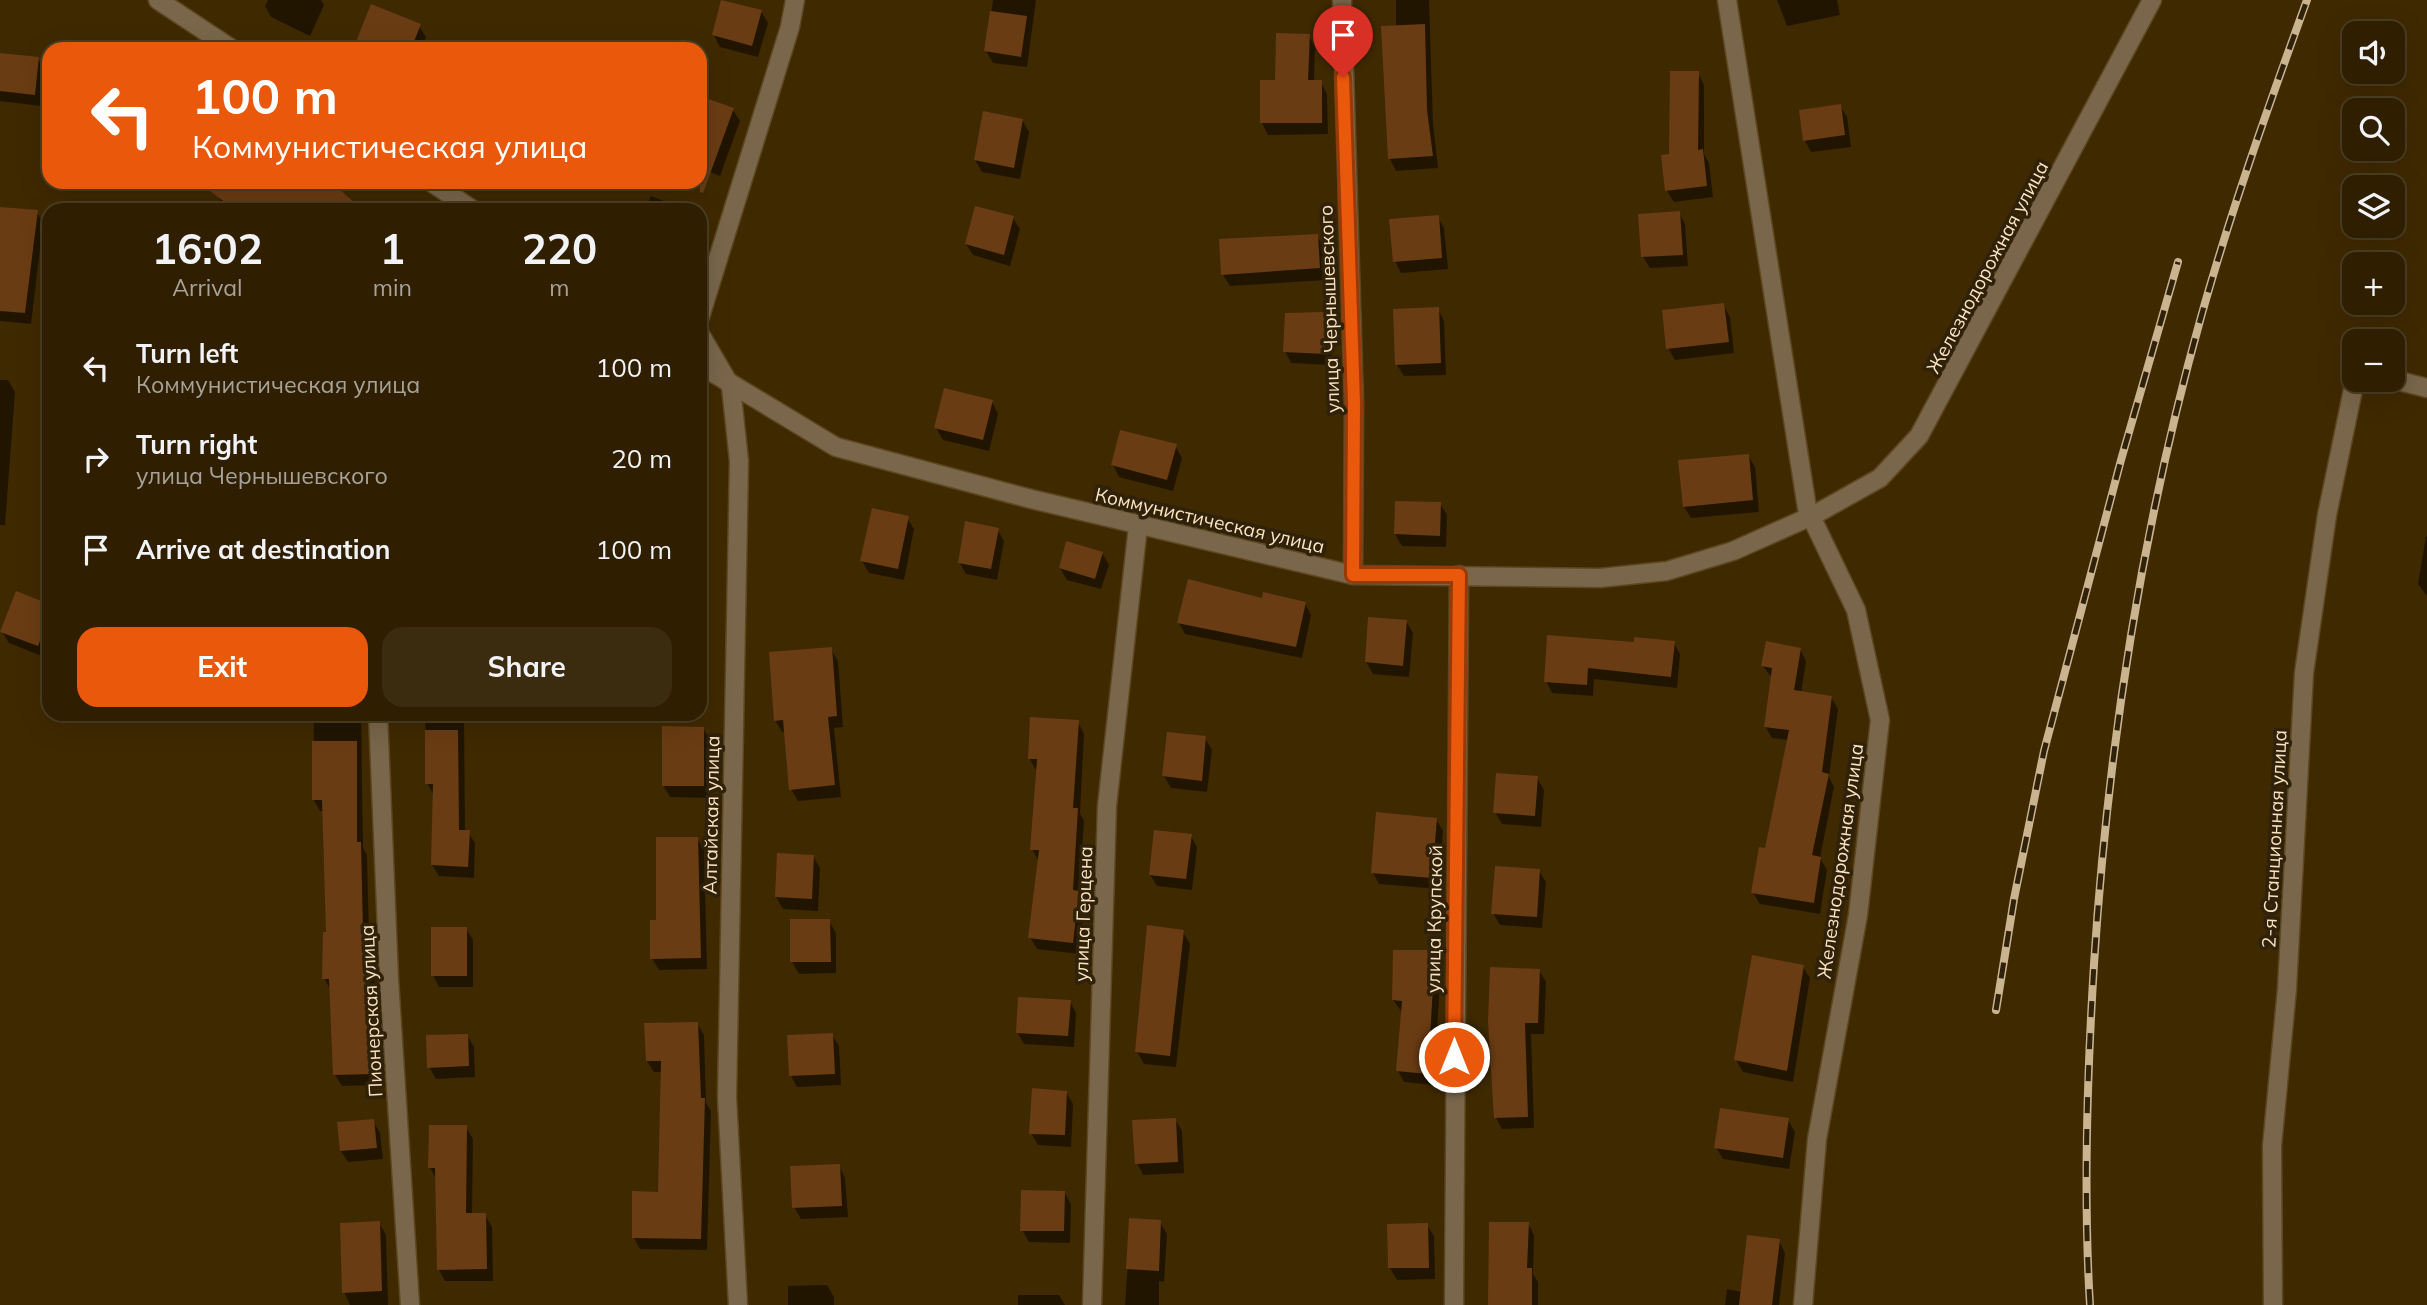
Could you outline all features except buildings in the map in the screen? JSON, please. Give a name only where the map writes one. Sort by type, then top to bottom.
[{"type":"street","points":[[158,0],[221,42]]},
{"type":"street","points":[[707,294],[790,27],[795,0]]},
{"type":"street","name":"улица Чернышевского","points":[[1342,0],[1354,403],[1353,575]]},
{"type":"street","name":"Железнодорожная улица","points":[[1727,0],[1807,508],[1814,515],[1856,610],[1880,720],[1858,915],[1817,1139],[1803,1305]]},
{"type":"street","name":"Железнодорожная улица","points":[[1814,515],[1880,478],[1919,436],[2152,0]]},
{"type":"street","points":[[442,189],[462,203]]},
{"type":"street","name":"Алтайская улица","points":[[707,346],[731,387],[738,461],[727,1097],[738,1305]]},
{"type":"street","name":"Коммунистическая улица","points":[[707,370],[731,387],[836,447],[1138,526],[1353,575],[1600,578],[1667,570],[1733,551],[1814,515]]},
{"type":"street","points":[[2405,382],[2427,388]]},
{"type":"street","name":"2-я Станционная улица","points":[[2273,1305],[2272,1146],[2287,989],[2304,673],[2327,515],[2353,392]]},
{"type":"street","name":"улица Герцена","points":[[1093,1305],[1107,806],[1138,526]]},
{"type":"street","name":"улица Крупской","points":[[1454,1305],[1459,575]]},
{"type":"street","name":"Пионерская улица","points":[[378,721],[389,979],[410,1305]]},
{"type":"railway","points":[[2090,1305],[2087,1134],[2094,964],[2108,801],[2131,638],[2161,476],[2201,317],[2238,197],[2307,0]]},
{"type":"railway","points":[[1996,1010],[2014,899],[2044,751],[2121,460],[2178,262]]},
{"type":"route","points":[[1343,77],[1354,403],[1353,575],[1459,575],[1454,1057]]}]
